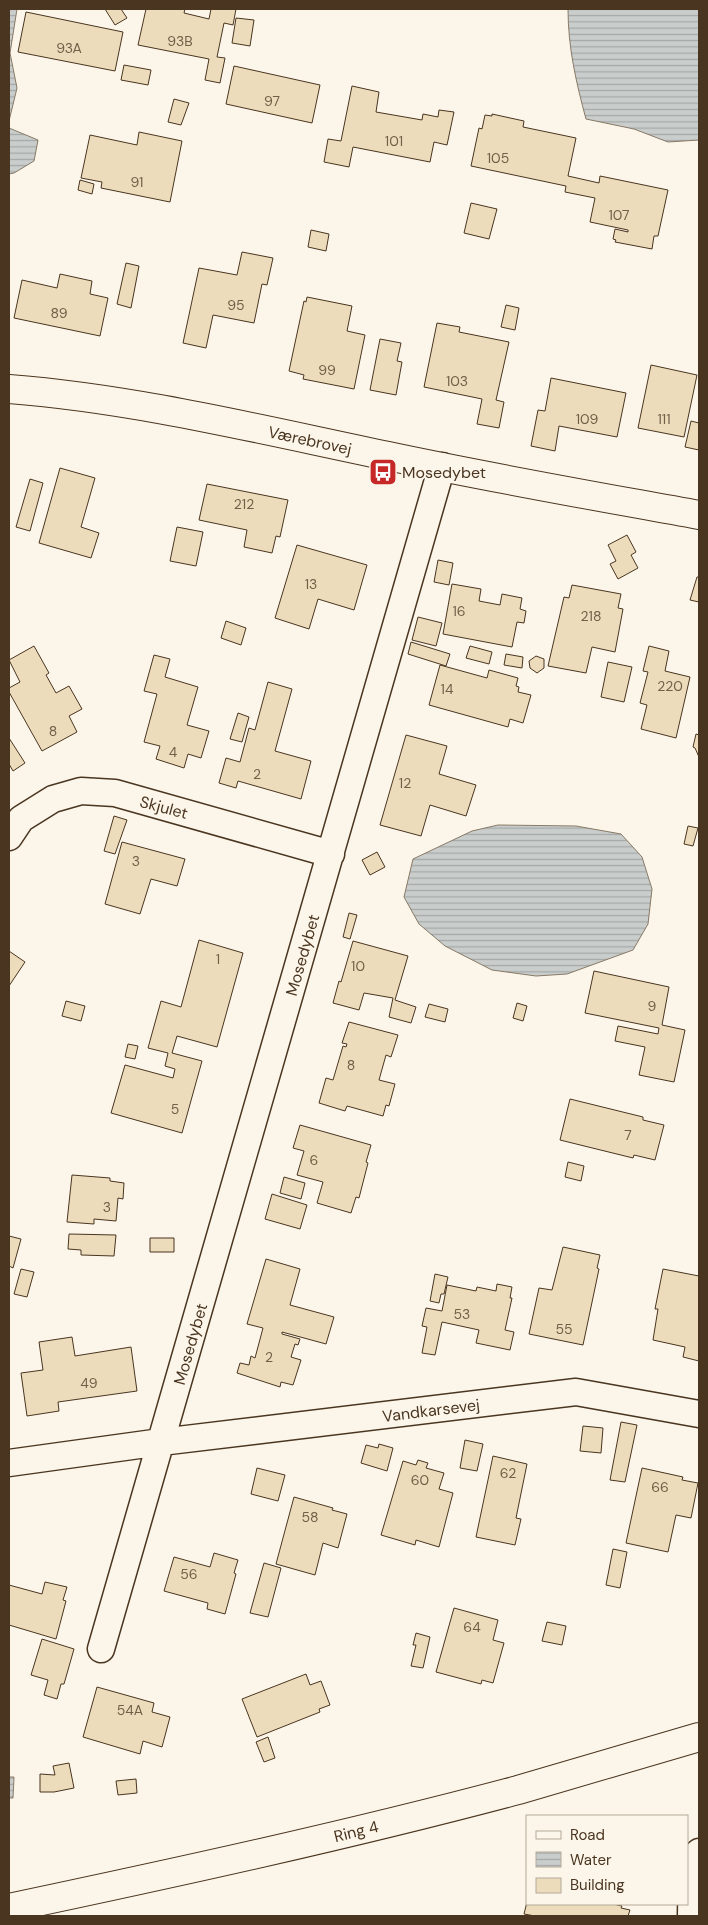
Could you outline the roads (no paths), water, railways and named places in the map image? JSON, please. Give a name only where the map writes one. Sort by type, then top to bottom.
[{"type":"main road","name":"Værebrovej","points":[[9,389],[58,393],[144,406],[699,515]]},
{"type":"main road","name":"Ring 4","points":[[9,1908],[176,1873],[370,1828],[519,1789],[699,1736]]},
{"type":"street","name":"Mosedybet","points":[[161,1442],[442,466]]},
{"type":"street","name":"Skjulet","points":[[9,837],[21,819],[53,799],[81,791],[115,793],[331,854]]},
{"type":"street","name":"Vandkarsevej","points":[[9,1463],[161,1442],[576,1392],[699,1414]]},
{"type":"street","points":[[102,1649],[161,1442]]},
{"type":"street","points":[[690,1916],[692,1860],[699,1852]]},
{"type":"water","points":[[9,9],[17,9],[10,53],[17,88],[9,121]]},
{"type":"water","points":[[568,9],[699,9],[699,140],[668,142],[634,129],[586,119],[573,64],[569,37]]},
{"type":"water","points":[[9,128],[38,140],[34,161],[9,174]]},
{"type":"water","points":[[498,825],[576,826],[621,834],[642,857],[652,889],[648,924],[633,950],[567,974],[536,976],[492,970],[445,946],[419,924],[404,897],[413,859],[472,831]]},
{"type":"water","points":[[9,1777],[14,1777],[13,1798],[9,1798]]},
{"type":"place","name":"Mosedybet","points":[[383,472]]}]
